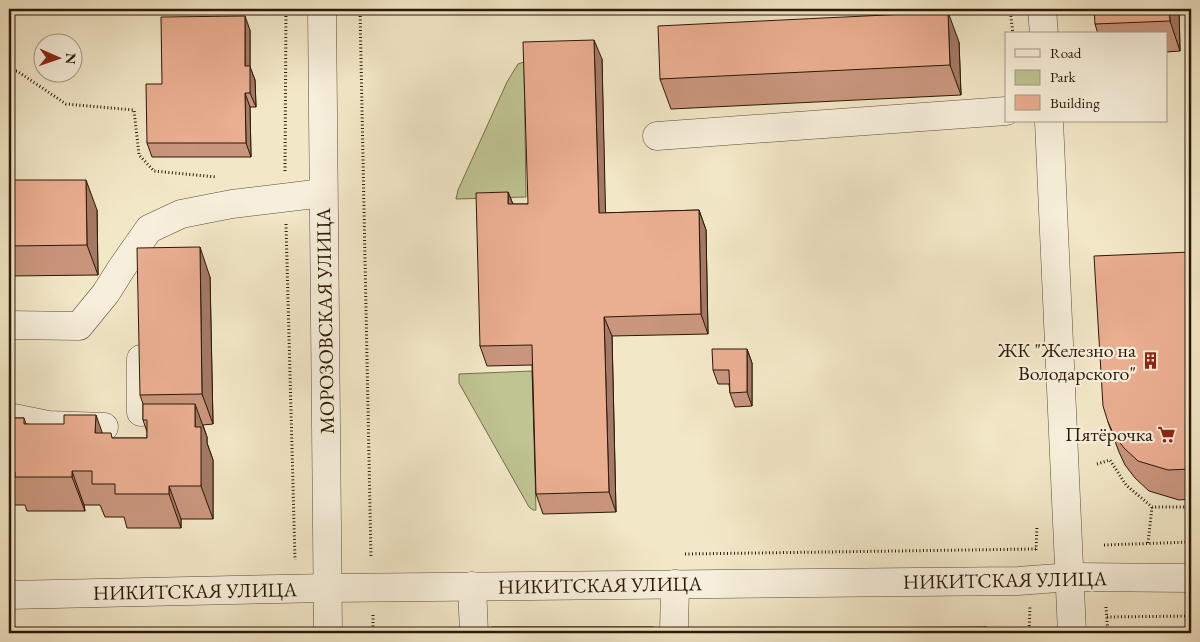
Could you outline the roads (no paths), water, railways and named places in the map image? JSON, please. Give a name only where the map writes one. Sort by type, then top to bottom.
[{"type":"street","name":"МОРОЗОВСКАЯ УЛИЦА","points":[[315,632],[327,588],[322,9]]},
{"type":"street","points":[[1042,9],[1044,32]]},
{"type":"street","points":[[657,136],[1005,111]]},
{"type":"street","points":[[1050,122],[1072,633]]},
{"type":"street","points":[[9,325],[79,326],[106,293],[149,229],[181,214],[232,204],[324,193]]},
{"type":"street","points":[[140,242],[140,282]]},
{"type":"street","points":[[141,332],[141,412]]},
{"type":"street","points":[[9,417],[48,425],[104,427]]},
{"type":"street","name":"НИКИТСКАЯ УЛИЦА","points":[[9,595],[327,588],[1018,581],[1071,577],[1191,578]]},
{"type":"street","points":[[674,633],[675,584]]},
{"type":"street","points":[[472,586],[474,633]]},
{"type":"place","name":"ЖК \"Железно на Володарского\"","points":[[1150,361]]},
{"type":"place","name":"Пятёрочка","points":[[1167,434]]}]
